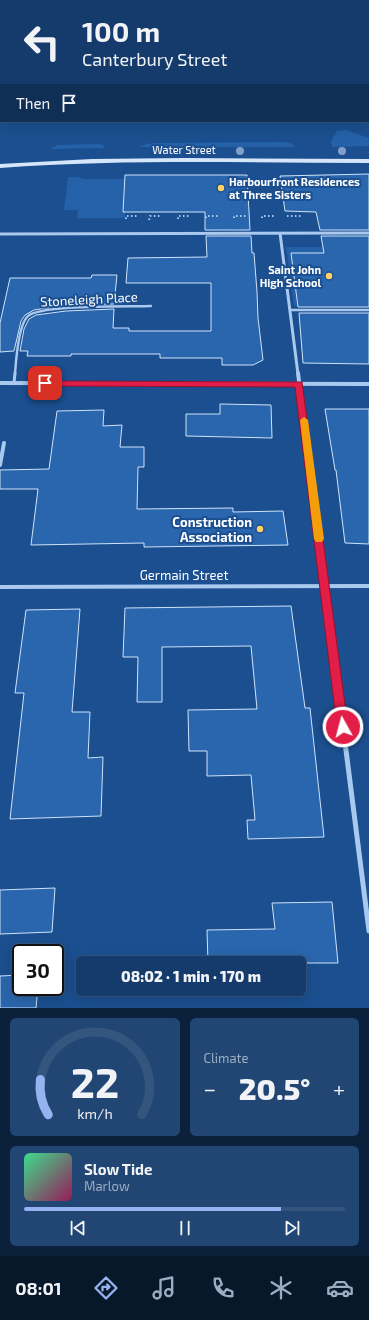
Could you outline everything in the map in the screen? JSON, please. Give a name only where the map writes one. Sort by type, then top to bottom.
[{"type":"main road","name":"Water Street","points":[[0,166],[68,162],[168,160],[369,161]]},
{"type":"street","points":[[280,233],[369,931]]},
{"type":"street","points":[[0,234],[369,233]]},
{"type":"street","points":[[0,383],[369,384]]},
{"type":"street","points":[[0,465],[4,443]]},
{"type":"street","name":"Germain Street","points":[[0,588],[369,586]]},
{"type":"lane","name":"Stoneleigh Place","points":[[14,383],[23,322],[31,314],[40,310],[52,309],[151,306]]},
{"type":"lane","points":[[290,310],[369,310]]},
{"type":"path","points":[[129,216],[138,216]]},
{"type":"path","points":[[151,216],[162,216]]},
{"type":"path","points":[[180,216],[190,216]]},
{"type":"path","points":[[208,216],[218,216]]},
{"type":"path","points":[[236,216],[247,216]]},
{"type":"path","points":[[264,216],[275,216]]},
{"type":"path","points":[[287,216],[302,216]]},
{"type":"shaded area","points":[[346,130],[369,138],[369,146],[332,147],[331,141],[337,131]]},
{"type":"shaded area","points":[[157,143],[291,143],[295,147],[138,147]]},
{"type":"shaded area","points":[[57,145],[103,145],[104,148],[50,149]]},
{"type":"shaded area","points":[[68,177],[84,179],[125,179],[123,212],[125,212],[125,218],[77,218],[78,210],[64,210]]},
{"type":"shaded area","points":[[286,247],[369,247],[369,253],[291,253],[297,307],[294,305]]},
{"type":"building","points":[[369,174],[369,230],[320,230],[316,212],[285,211],[280,176]]},
{"type":"building","name":"Harbourfront Residences at Three Sisters","points":[[125,175],[247,175],[250,230],[205,230],[205,212],[123,212]]},
{"type":"building","points":[[206,236],[251,236],[252,253],[254,253],[258,318],[263,360],[253,365],[222,365],[222,358],[160,358],[160,354],[71,354],[71,356],[27,356],[28,351],[20,351],[24,329],[29,319],[36,315],[66,311],[114,309],[113,328],[129,328],[129,331],[211,331],[211,283],[126,283],[128,258],[207,257]]},
{"type":"building","name":"Saint John High School","points":[[321,236],[369,236],[369,307],[298,307],[291,253],[324,253]]},
{"type":"building","points":[[92,275],[117,275],[114,304],[65,305],[34,310],[25,315],[21,321],[14,351],[0,352],[0,323],[10,278],[91,278]]},
{"type":"building","points":[[299,313],[369,313],[369,364],[303,363]]},
{"type":"building","points":[[220,404],[271,405],[272,438],[186,436],[186,414],[220,414]]},
{"type":"building","points":[[325,409],[369,409],[369,544],[345,543],[336,470]]},
{"type":"building","points":[[104,410],[103,426],[122,425],[120,447],[144,447],[144,467],[138,467],[137,509],[233,508],[233,512],[283,511],[288,545],[144,547],[144,543],[31,545],[38,489],[0,489],[0,470],[49,469],[57,411]]},
{"type":"building","points":[[291,606],[305,708],[310,708],[324,837],[248,839],[247,820],[255,820],[251,775],[207,776],[207,751],[189,751],[188,710],[257,709],[251,646],[162,647],[162,702],[137,702],[138,657],[123,657],[125,608]]},
{"type":"building","points":[[80,609],[72,712],[90,712],[88,758],[103,757],[101,816],[10,819],[24,693],[15,693],[26,610]]},
{"type":"building","points":[[55,888],[52,932],[0,934],[0,890]]},
{"type":"building","points":[[332,902],[338,963],[306,963],[306,956],[208,956],[207,930],[275,929],[272,903]]},
{"type":"building","points":[[12,975],[12,996],[37,996],[36,1008],[0,1008],[0,976]]},
{"type":"slow traffic","points":[[304,420],[319,539]]},
{"type":"place","name":"Harbourfront Residences at Three Sisters","points":[[221,188]]},
{"type":"place","name":"Saint John High School","points":[[329,276]]},
{"type":"place","name":"Construction Association","points":[[260,529]]},
{"type":"route","points":[[45,383],[299,384],[343,727]]}]
